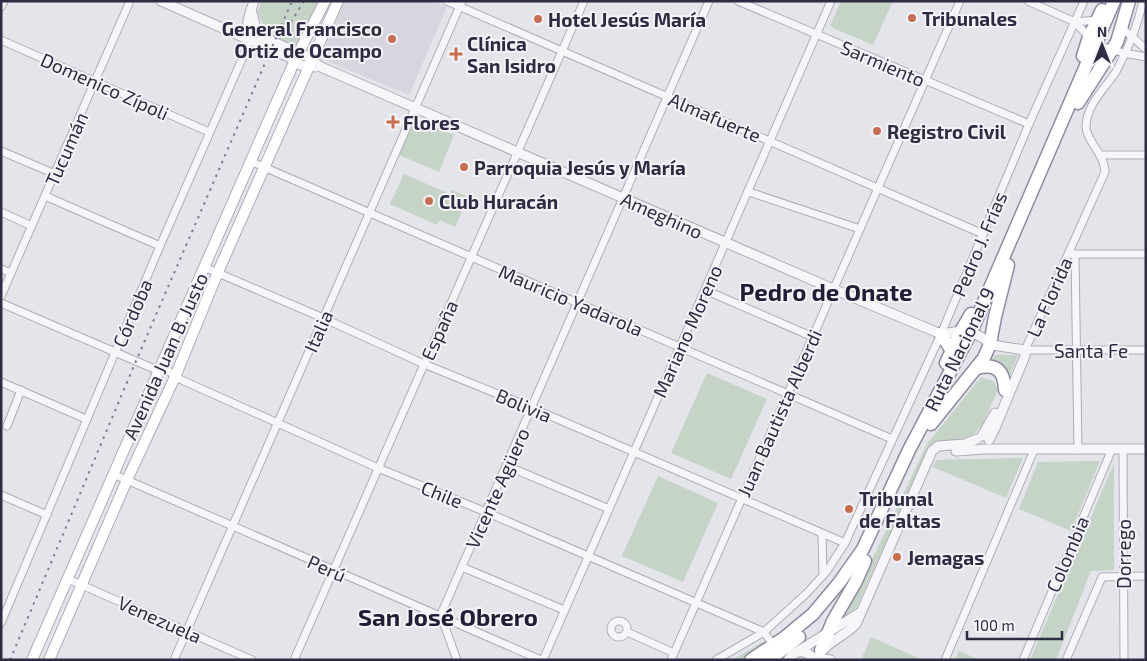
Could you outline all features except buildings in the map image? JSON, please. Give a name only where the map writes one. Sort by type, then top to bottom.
[{"type":"highway","points":[[1105,46],[1097,20],[1107,1]]},
{"type":"highway","points":[[1074,103],[1075,82],[1105,46],[1114,1]]},
{"type":"highway","points":[[1074,103],[1105,46],[1122,1]]},
{"type":"highway","points":[[1105,46],[1117,42],[1126,32],[1129,1]]},
{"type":"highway","name":"Ruta Nacional 9","points":[[970,333],[1008,265],[1074,103]]},
{"type":"highway","name":"Ruta Nacional 9","points":[[781,655],[852,566],[876,522],[906,457],[965,363],[970,333],[992,280],[1074,103]]},
{"type":"highway","points":[[928,422],[984,358],[990,344],[1008,265]]},
{"type":"highway","points":[[928,422],[929,402],[952,351],[970,333]]},
{"type":"highway","points":[[941,334],[952,351]]},
{"type":"highway","points":[[977,368],[992,367],[1000,372],[1005,390]]},
{"type":"highway","name":"Ruta Nacional 9","points":[[751,660],[781,655],[828,609],[865,561],[883,528],[928,422]]},
{"type":"highway","points":[[816,656],[865,561]]},
{"type":"main road","name":"Avenida Juan B. Justo","points":[[32,660],[159,374],[204,266],[296,57],[325,1]]},
{"type":"main road","name":"Avenida Juan B. Justo","points":[[49,660],[338,1]]},
{"type":"street","points":[[1,7],[4,1]]},
{"type":"street","name":"Tucumán","points":[[1,296],[130,1]]},
{"type":"street","points":[[161,1],[248,39],[296,57]]},
{"type":"street","name":"Almafuerte","points":[[447,1],[460,4],[562,51],[983,234]]},
{"type":"street","name":"España","points":[[294,660],[584,1]]},
{"type":"street","name":"Vicente Agüero","points":[[441,616],[710,1]]},
{"type":"street","name":"Sarmiento","points":[[738,1],[1029,124]]},
{"type":"street","name":"Mariano Moreno","points":[[542,660],[749,192],[831,1]]},
{"type":"street","name":"Juan Bautista Alberdi","points":[[673,656],[960,1]]},
{"type":"street","points":[[1028,1],[1075,22],[1105,46],[1146,57]]},
{"type":"street","name":"Pedro J. Frías","points":[[716,660],[764,632],[808,593],[823,576],[845,544],[941,334],[1029,124],[1084,1]]},
{"type":"street","points":[[1143,1],[1139,18],[1126,32],[1146,49]]},
{"type":"street","name":"Italia","points":[[174,660],[460,4]]},
{"type":"street","points":[[252,5],[256,29],[261,36],[296,57]]},
{"type":"street","name":"Córdoba","points":[[1,624],[4,611],[246,50],[248,20],[252,5]]},
{"type":"street","points":[[1075,22],[1097,20]]},
{"type":"street","name":"Domenico Zípoli","points":[[1,40],[209,132]]},
{"type":"street","points":[[1105,46],[1116,71],[1098,95],[1087,121],[1087,132],[1101,155],[1146,156]]},
{"type":"street","name":"Ameghino","points":[[296,57],[300,65],[310,63],[321,67],[941,334]]},
{"type":"street","points":[[1,151],[55,174]]},
{"type":"street","name":"La Florida","points":[[984,442],[996,428],[1025,356],[1025,350],[1072,254],[1105,172],[1101,155]]},
{"type":"street","name":"Mauricio Yadarola","points":[[250,161],[892,439]]},
{"type":"street","points":[[749,192],[860,229]]},
{"type":"street","points":[[45,196],[160,246]]},
{"type":"street","points":[[1,212],[32,226]]},
{"type":"street","points":[[1078,450],[1077,350],[1072,254],[1146,254]]},
{"type":"street","name":"Bolivia","points":[[204,266],[424,364],[532,408],[845,544]]},
{"type":"street","points":[[1,269],[11,273]]},
{"type":"street","points":[[705,290],[813,337]]},
{"type":"street","name":"Chile","points":[[1,303],[115,352],[159,374],[165,369],[172,373],[172,379],[278,422],[378,468],[486,512],[764,632]]},
{"type":"street","points":[[941,334],[970,333],[996,346],[1025,350]]},
{"type":"street","points":[[984,442],[1005,390],[1025,350]]},
{"type":"street","name":"Santa Fe","points":[[1025,350],[1146,350]]},
{"type":"street","points":[[1,382],[86,419]]},
{"type":"street","points":[[7,426],[21,390]]},
{"type":"street","points":[[816,656],[856,624],[930,457],[942,452],[984,442],[1003,450],[1146,449]]},
{"type":"street","name":"Colombia","points":[[1023,660],[1112,449]]},
{"type":"street","name":"Dorrego","points":[[1123,449],[1124,660]]},
{"type":"street","points":[[945,660],[1034,450]]},
{"type":"street","points":[[507,466],[609,510]]},
{"type":"street","name":"Perú","points":[[113,474],[542,660]]},
{"type":"street","points":[[1,496],[47,515]]},
{"type":"street","points":[[822,534],[823,576]]},
{"type":"street","points":[[462,567],[564,610]]},
{"type":"street","points":[[1066,660],[1102,577],[1146,576]]},
{"type":"street","name":"Venezuela","points":[[68,579],[252,660]]},
{"type":"street","points":[[781,655],[827,632],[861,612]]},
{"type":"street","points":[[441,616],[457,660]]},
{"type":"street","points":[[627,632],[673,656]]},
{"type":"street","points":[[764,632],[781,655]]},
{"type":"street","points":[[781,655],[801,651],[832,659]]},
{"type":"shaded area","points":[[345,1],[433,1],[447,7],[409,95],[320,58]]},
{"type":"green space","points":[[262,1],[318,1],[298,50],[277,40],[266,32],[257,12]]},
{"type":"green space","points":[[841,1],[893,1],[873,45],[835,29],[830,25]]},
{"type":"green space","points":[[414,118],[454,135],[439,172],[399,155]]},
{"type":"green space","name":"Club Huracán","points":[[404,174],[450,194],[452,190],[468,197],[455,227],[440,220],[437,225],[390,204]]},
{"type":"green space","points":[[995,355],[1018,355],[1009,378],[991,362]]},
{"type":"green space","points":[[707,373],[767,399],[731,479],[671,453]]},
{"type":"green space","points":[[981,377],[993,381],[998,390],[982,425],[967,441],[938,441],[929,448],[856,608],[835,622],[860,585],[927,444]]},
{"type":"green space","points":[[1023,458],[1006,498],[933,467],[936,460]]},
{"type":"green space","points":[[1100,461],[1071,531],[1019,509],[1038,462]]},
{"type":"green space","points":[[1114,463],[1114,570],[1091,571],[1056,660],[1030,660]]},
{"type":"green space","points":[[658,476],[718,503],[683,582],[622,556]]},
{"type":"green space","points":[[871,637],[923,660],[861,660]]},
{"type":"green space","points":[[764,641],[767,646],[745,660],[732,660]]},
{"type":"green space","points":[[959,651],[980,660],[955,660]]},
{"type":"railway","points":[[10,660],[136,361],[292,1]]},
{"type":"railway","points":[[283,35],[304,1]]},
{"type":"place","name":"Tribunales","points":[[912,18]]},
{"type":"place","name":"Hotel Jesús María","points":[[538,19]]},
{"type":"place","name":"General Francisco Ortiz de Ocampo","points":[[392,39]]},
{"type":"place","name":"Clínica San Isidro","points":[[456,54]]},
{"type":"place","name":"Flores","points":[[393,122]]},
{"type":"place","name":"Registro Civil","points":[[877,131]]},
{"type":"place","name":"Parroquia Jesús y María","points":[[464,167]]},
{"type":"place","name":"Club Huracán","points":[[429,201]]},
{"type":"place","name":"Tribunal de Faltas","points":[[849,509]]},
{"type":"place","name":"Jemagas","points":[[897,557]]},
{"type":"district","name":"Pedro de Onate","points":[[826,291]]},
{"type":"district","name":"San José Obrero","points":[[448,616]]}]
